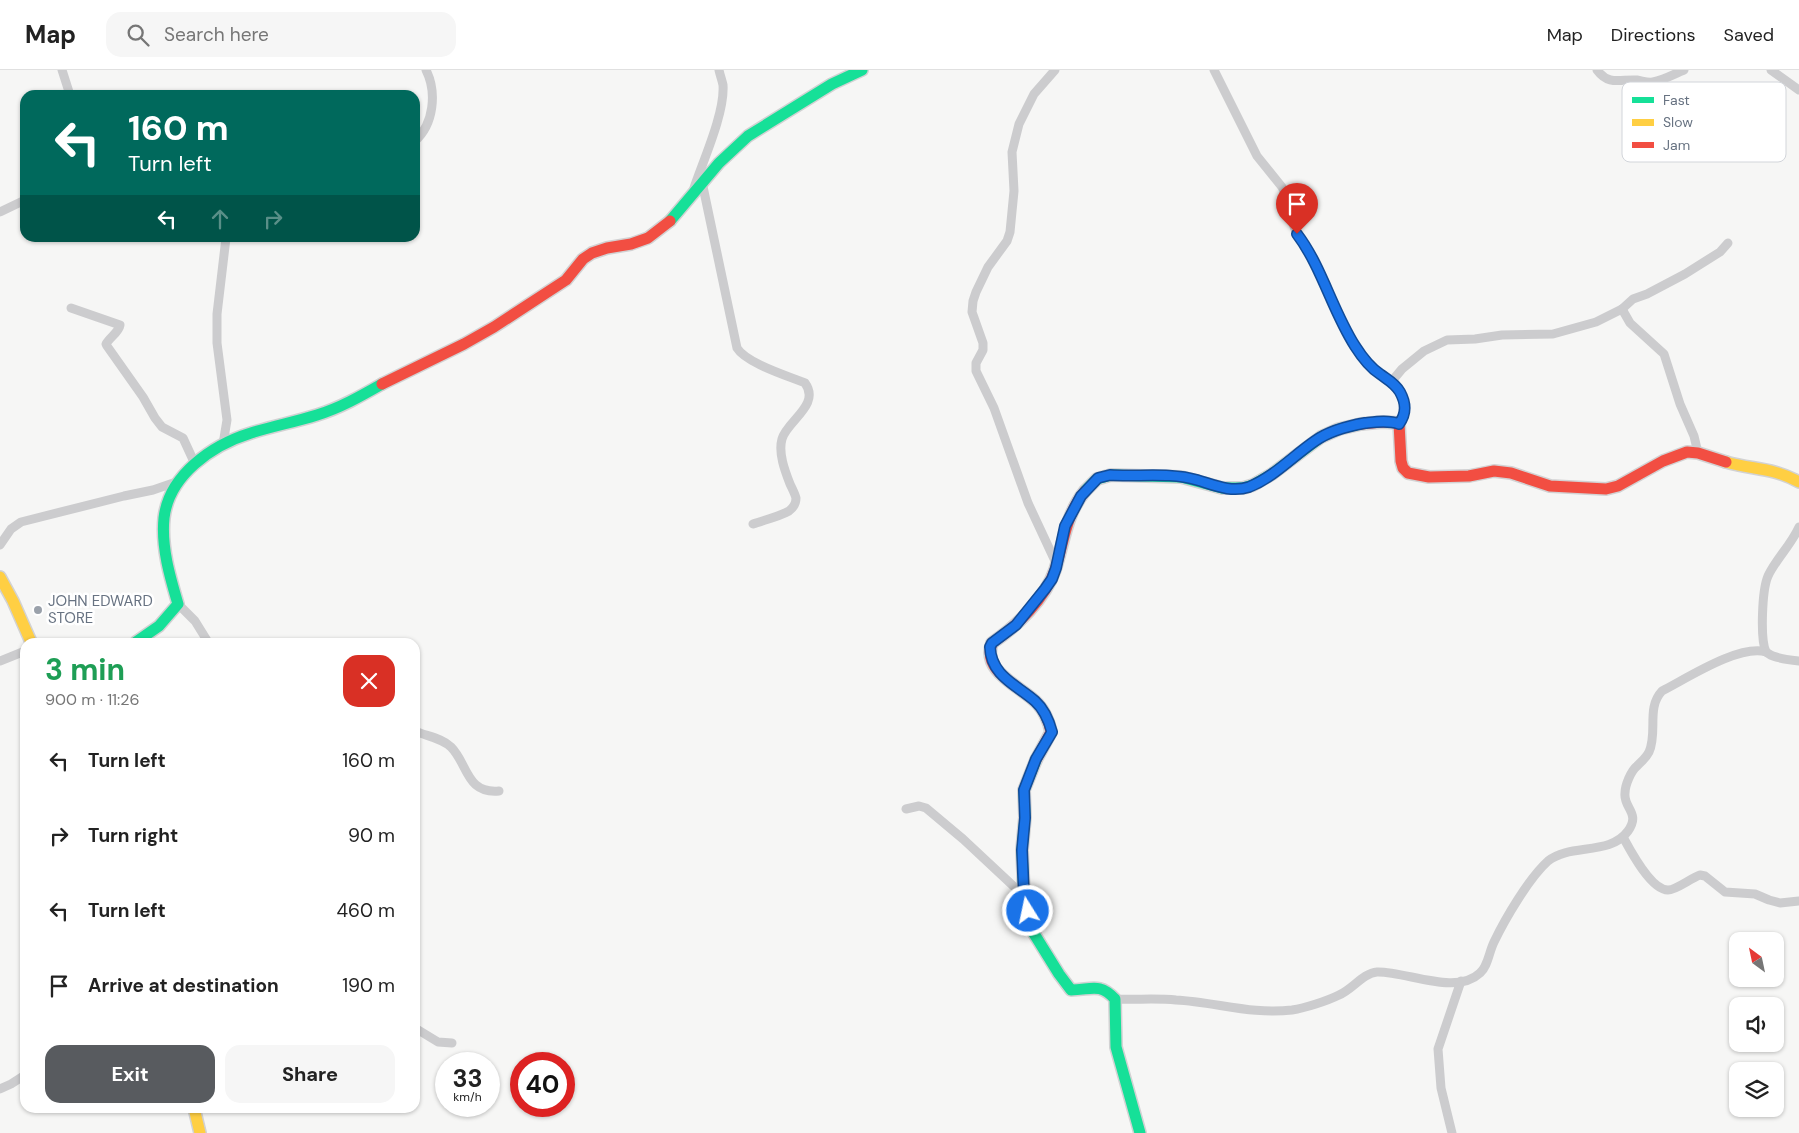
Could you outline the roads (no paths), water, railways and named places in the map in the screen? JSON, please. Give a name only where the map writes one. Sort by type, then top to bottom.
[{"type":"main road","points":[[142,638],[173,612],[178,604],[170,573],[164,529],[170,495],[179,481],[195,464],[223,444],[259,429],[310,418],[330,411],[438,358],[509,318],[566,280],[583,259],[592,253],[607,248],[632,244],[648,238],[667,224],[719,163],[748,136],[832,84],[862,70]]},
{"type":"main road","points":[[1140,1133],[1116,1047],[1116,999],[1105,989],[1096,986],[1071,990],[1064,984],[1033,932],[1024,896],[1022,850],[1025,818],[1024,790],[1036,759],[1052,732],[1039,705],[1003,676],[993,662],[990,647],[992,643],[1016,625],[1052,579],[1065,526],[1081,496],[1098,478],[1110,475],[1174,476],[1198,480],[1213,486],[1238,489],[1267,477],[1314,441],[1325,435],[1347,427],[1370,422],[1390,422],[1399,424],[1401,431],[1401,461],[1403,468],[1408,473],[1429,477],[1469,476],[1494,472],[1511,473],[1550,486],[1606,489],[1618,486],[1663,461],[1687,452],[1698,453],[1734,464],[1772,470],[1785,474],[1799,482]]},
{"type":"main road","points":[[0,577],[29,638]]},
{"type":"main road","points":[[195,1113],[200,1133]]},
{"type":"street","points":[[62,70],[68,90]]},
{"type":"street","points":[[420,136],[425,130],[430,116],[433,93],[426,70]]},
{"type":"street","points":[[693,193],[722,101],[723,86],[719,70]]},
{"type":"street","points":[[1055,70],[1034,94],[1019,124],[1012,152],[1014,191],[1010,232],[1007,241],[988,267],[976,292],[972,312],[983,343],[983,350],[976,363],[976,371],[994,408],[1028,503],[1056,563]]},
{"type":"street","points":[[1214,70],[1257,156],[1282,187],[1297,234],[1314,262],[1340,320],[1364,360],[1381,375],[1392,381],[1401,393],[1405,410],[1404,417],[1399,424]]},
{"type":"street","points":[[1597,70],[1610,81],[1638,80],[1645,82],[1654,82],[1684,70]]},
{"type":"street","points":[[1771,70],[1799,90]]},
{"type":"street","points":[[702,182],[737,348],[745,357],[805,384],[809,392],[804,409],[786,430],[782,440],[781,453],[787,477],[796,499],[795,504],[788,511],[753,524]]},
{"type":"street","points":[[0,212],[20,202]]},
{"type":"street","points":[[223,444],[227,420],[217,343],[217,314],[226,242]]},
{"type":"street","points":[[1392,381],[1402,369],[1424,352],[1447,340],[1475,339],[1502,335],[1553,334],[1596,322],[1622,309],[1633,299],[1660,288],[1720,252],[1728,243]]},
{"type":"street","points":[[71,308],[120,325],[118,330],[110,337],[106,346],[162,427],[183,438],[195,464]]},
{"type":"street","points":[[1622,309],[1630,323],[1664,354],[1680,404],[1694,436],[1698,453]]},
{"type":"street","points":[[0,545],[11,529],[20,522],[153,490],[179,481]]},
{"type":"street","points":[[1766,652],[1762,640],[1766,584],[1769,575],[1794,538],[1799,527]]},
{"type":"street","points":[[178,604],[195,621],[206,638]]},
{"type":"street","points":[[1116,999],[1175,1000],[1254,1010],[1283,1011],[1295,1010],[1339,996],[1368,975],[1376,972],[1416,979],[1455,982],[1475,977],[1482,972],[1493,944],[1511,909],[1542,867],[1561,854],[1608,845],[1623,837],[1631,826],[1633,818],[1625,800],[1624,792],[1632,772],[1645,760],[1650,751],[1653,737],[1652,719],[1657,696],[1662,691],[1706,667],[1736,654],[1766,652],[1783,659],[1799,662]]},
{"type":"street","points":[[0,661],[20,653]]},
{"type":"street","points":[[420,733],[440,740],[452,748],[465,772],[478,787],[491,792],[499,791]]},
{"type":"street","points":[[906,809],[919,806],[926,808],[963,839],[1024,896]]},
{"type":"street","points":[[1623,837],[1644,871],[1662,889],[1671,890],[1696,877],[1705,876],[1725,892],[1755,894],[1780,903],[1799,901]]},
{"type":"street","points":[[1452,1133],[1441,1088],[1438,1049],[1461,981]]},
{"type":"street","points":[[420,1031],[438,1042],[452,1043]]},
{"type":"street","points":[[0,1089],[20,1078]]},
{"type":"place","name":"JOHN EDWARD STORE","points":[[38,610]]}]
